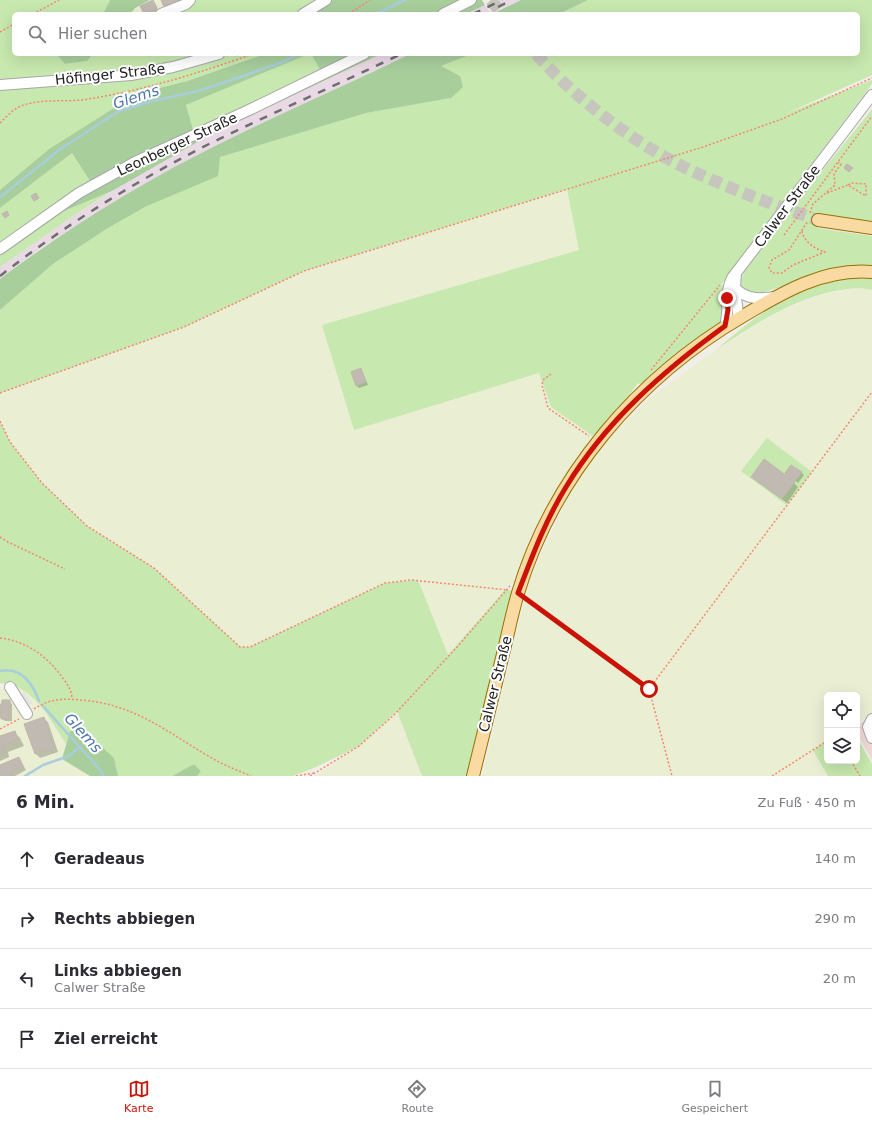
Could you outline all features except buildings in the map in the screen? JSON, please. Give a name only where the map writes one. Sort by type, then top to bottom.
[{"type":"main road","points":[[818,220],[872,228]]},
{"type":"main road","name":"Calwer Straße","points":[[473,776],[518,593],[542,531],[565,488],[597,442],[620,415],[660,376],[725,326],[775,297],[810,281],[833,274],[852,271],[872,272]]},
{"type":"street","points":[[166,12],[186,4],[190,0]]},
{"type":"street","points":[[306,12],[326,0]]},
{"type":"street","points":[[448,12],[471,0]]},
{"type":"street","name":"Höfinger Straße","points":[[0,85],[131,75],[173,67],[212,56]]},
{"type":"street","name":"Leonberger Straße","points":[[0,249],[79,193],[135,162],[256,107],[360,56]]},
{"type":"street","name":"Calwer Straße","points":[[725,326],[728,310],[727,298],[729,284],[736,273],[872,95]]},
{"type":"street","points":[[736,273],[738,314],[736,320]]},
{"type":"street","points":[[736,288],[747,297],[756,299],[775,297]]},
{"type":"street","points":[[10,687],[27,714]]},
{"type":"street","points":[[872,719],[868,726],[872,738]]},
{"type":"path","points":[[37,12],[59,0]]},
{"type":"path","points":[[353,12],[370,0]]},
{"type":"path","points":[[0,32],[12,25]]},
{"type":"path","name":"Höfinger Straße","points":[[0,123],[14,110],[30,103],[87,99],[154,86],[185,78],[247,56]]},
{"type":"path","points":[[0,393],[184,326],[304,271],[703,147],[782,119],[872,78]]},
{"type":"path","points":[[784,235],[872,116]]},
{"type":"path","points":[[802,231],[808,242],[816,249],[824,252],[793,264],[782,273],[772,273],[768,268],[772,260],[789,250],[802,231],[806,226],[813,204],[835,185],[834,174],[841,164],[838,162]]},
{"type":"path","points":[[826,193],[851,183],[866,184],[866,196],[848,185]]},
{"type":"path","points":[[650,372],[723,282]]},
{"type":"path","points":[[550,374],[543,380],[542,385],[548,408],[597,442]]},
{"type":"path","points":[[649,689],[872,392]]},
{"type":"path","points":[[0,421],[10,442],[42,483],[88,526],[154,568],[240,646],[250,646],[385,583],[411,580],[506,589],[457,647],[394,715],[359,746],[310,776]]},
{"type":"path","points":[[0,537],[65,569]]},
{"type":"path","points":[[518,593],[649,689],[672,776]]},
{"type":"path","points":[[0,638],[18,642],[37,651],[52,663],[72,691],[72,699]]},
{"type":"path","points":[[40,705],[58,699],[72,699],[107,704],[134,712],[169,730],[224,765],[251,776]]},
{"type":"path","points":[[772,776],[824,743]]},
{"type":"path","points":[[853,764],[860,776]]},
{"type":"path","points":[[296,776],[314,773]]},
{"type":"shaded area","points":[[497,0],[521,0],[503,8]]},
{"type":"shaded area","points":[[485,5],[490,12],[470,12]]},
{"type":"shaded area","points":[[377,56],[406,56],[221,143],[181,164],[47,244],[0,279],[0,267],[76,214],[151,167],[215,132]]},
{"type":"shaded area","points":[[24,692],[32,703],[25,708],[18,697]]},
{"type":"shaded area","points":[[872,717],[872,760],[860,738],[860,723]]},
{"type":"green space","points":[[0,0],[110,0],[104,12],[12,12],[12,56],[58,56],[65,64],[86,61],[91,56],[259,56],[187,81],[136,94],[49,149],[0,190]]},
{"type":"green space","points":[[110,0],[150,0],[135,8],[132,12],[104,12]]},
{"type":"green space","points":[[150,0],[183,0],[165,12],[132,12],[135,8]]},
{"type":"green space","points":[[189,0],[326,0],[306,12],[165,12]]},
{"type":"green space","points":[[326,0],[482,0],[485,5],[470,12],[306,12]]},
{"type":"green space","points":[[521,0],[588,0],[563,12],[496,12]]},
{"type":"green space","points":[[588,0],[872,0],[872,75],[785,114],[872,80],[872,84],[720,286],[726,283],[723,319],[716,327],[683,349],[642,385],[638,383],[616,412],[593,436],[551,407],[539,373],[354,430],[322,325],[579,250],[567,189],[304,271],[184,327],[0,393],[0,310],[53,264],[108,228],[147,206],[219,157],[366,113],[451,98],[441,66],[467,56],[860,56],[860,12],[563,12]]},
{"type":"green space","points":[[58,56],[91,56],[87,61],[65,64]]},
{"type":"green space","points":[[259,56],[304,56],[186,105],[194,133],[90,181],[72,153],[0,208],[0,190],[49,149],[136,94],[187,81]]},
{"type":"green space","points":[[304,56],[312,56],[322,73],[194,133],[186,105]]},
{"type":"green space","points":[[312,56],[377,56],[215,132],[112,191],[45,219],[80,195],[322,73]]},
{"type":"green space","points":[[406,56],[467,56],[441,66],[460,76],[463,87],[451,98],[366,113],[220,157],[218,176],[147,206],[108,228],[53,264],[0,310],[0,279],[80,223],[135,189],[221,143]]},
{"type":"green space","points":[[872,109],[872,221],[822,215],[817,228],[872,236],[872,269],[834,271],[757,294],[750,293],[741,288],[740,282],[744,272],[790,211]]},
{"type":"green space","points":[[72,153],[90,181],[0,247],[0,208]]},
{"type":"green space","points":[[567,189],[580,250],[322,325],[354,430],[539,373],[551,407],[593,436],[577,456],[529,542],[517,579],[506,589],[448,656],[418,580],[385,583],[250,647],[240,647],[154,568],[87,526],[42,483],[10,442],[0,421],[0,393],[184,327],[304,271]]},
{"type":"green space","points":[[112,191],[0,267],[0,253],[45,219]]},
{"type":"green space","points":[[857,277],[872,278],[872,290],[852,288],[803,300],[767,318],[718,348],[765,311],[799,292],[817,285]]},
{"type":"green space","points":[[865,288],[872,290],[872,390],[846,426],[872,392],[872,714],[860,721],[860,692],[824,692],[824,743],[813,750],[828,776],[482,776],[528,584],[572,490],[598,452],[618,429],[649,399],[718,348],[784,309],[819,296],[848,289]]},
{"type":"green space","points":[[0,421],[10,442],[42,483],[87,526],[154,568],[240,647],[250,647],[385,583],[418,580],[448,655],[506,589],[518,593],[473,776],[422,776],[397,711],[359,746],[316,767],[293,776],[197,776],[201,771],[194,764],[172,776],[118,776],[114,758],[70,731],[66,744],[47,714],[31,696],[12,685],[0,683]]},
{"type":"green space","points":[[767,438],[812,472],[788,504],[785,504],[741,471]]},
{"type":"green space","points":[[10,684],[25,689],[40,705],[66,744],[62,759],[90,776],[0,776],[0,690]]},
{"type":"green space","points":[[397,711],[422,776],[315,776],[359,746]]},
{"type":"green space","points":[[83,730],[114,758],[118,776],[90,776],[62,759],[70,731]]},
{"type":"green space","points":[[860,742],[872,764],[872,776],[828,776],[813,750],[824,743],[824,764],[860,764]]},
{"type":"green space","points":[[194,764],[201,771],[197,776],[172,776]]},
{"type":"waterway","name":"Glems","points":[[380,12],[405,0]]},
{"type":"waterway","name":"Glems","points":[[0,197],[59,150],[119,111],[152,101],[198,91],[285,61],[294,56]]},
{"type":"waterway","name":"Glems","points":[[0,671],[14,671],[20,674],[30,683],[39,701]]},
{"type":"waterway","name":"Glems","points":[[43,706],[102,772],[103,776]]},
{"type":"waterway","points":[[25,776],[43,765],[69,756],[80,747]]},
{"type":"tunnel","points":[[491,0],[500,12]]},
{"type":"tunnel","points":[[538,56],[587,103],[647,147],[688,169],[720,183],[769,203],[818,220]]},
{"type":"railway","points":[[477,12],[502,0]]},
{"type":"railway","points":[[498,7],[512,0]]},
{"type":"railway","points":[[0,276],[75,222],[182,158],[397,56]]},
{"type":"route","points":[[649,689],[518,593],[542,531],[565,488],[588,453],[620,415],[660,376],[725,326],[728,310],[727,298]]}]
